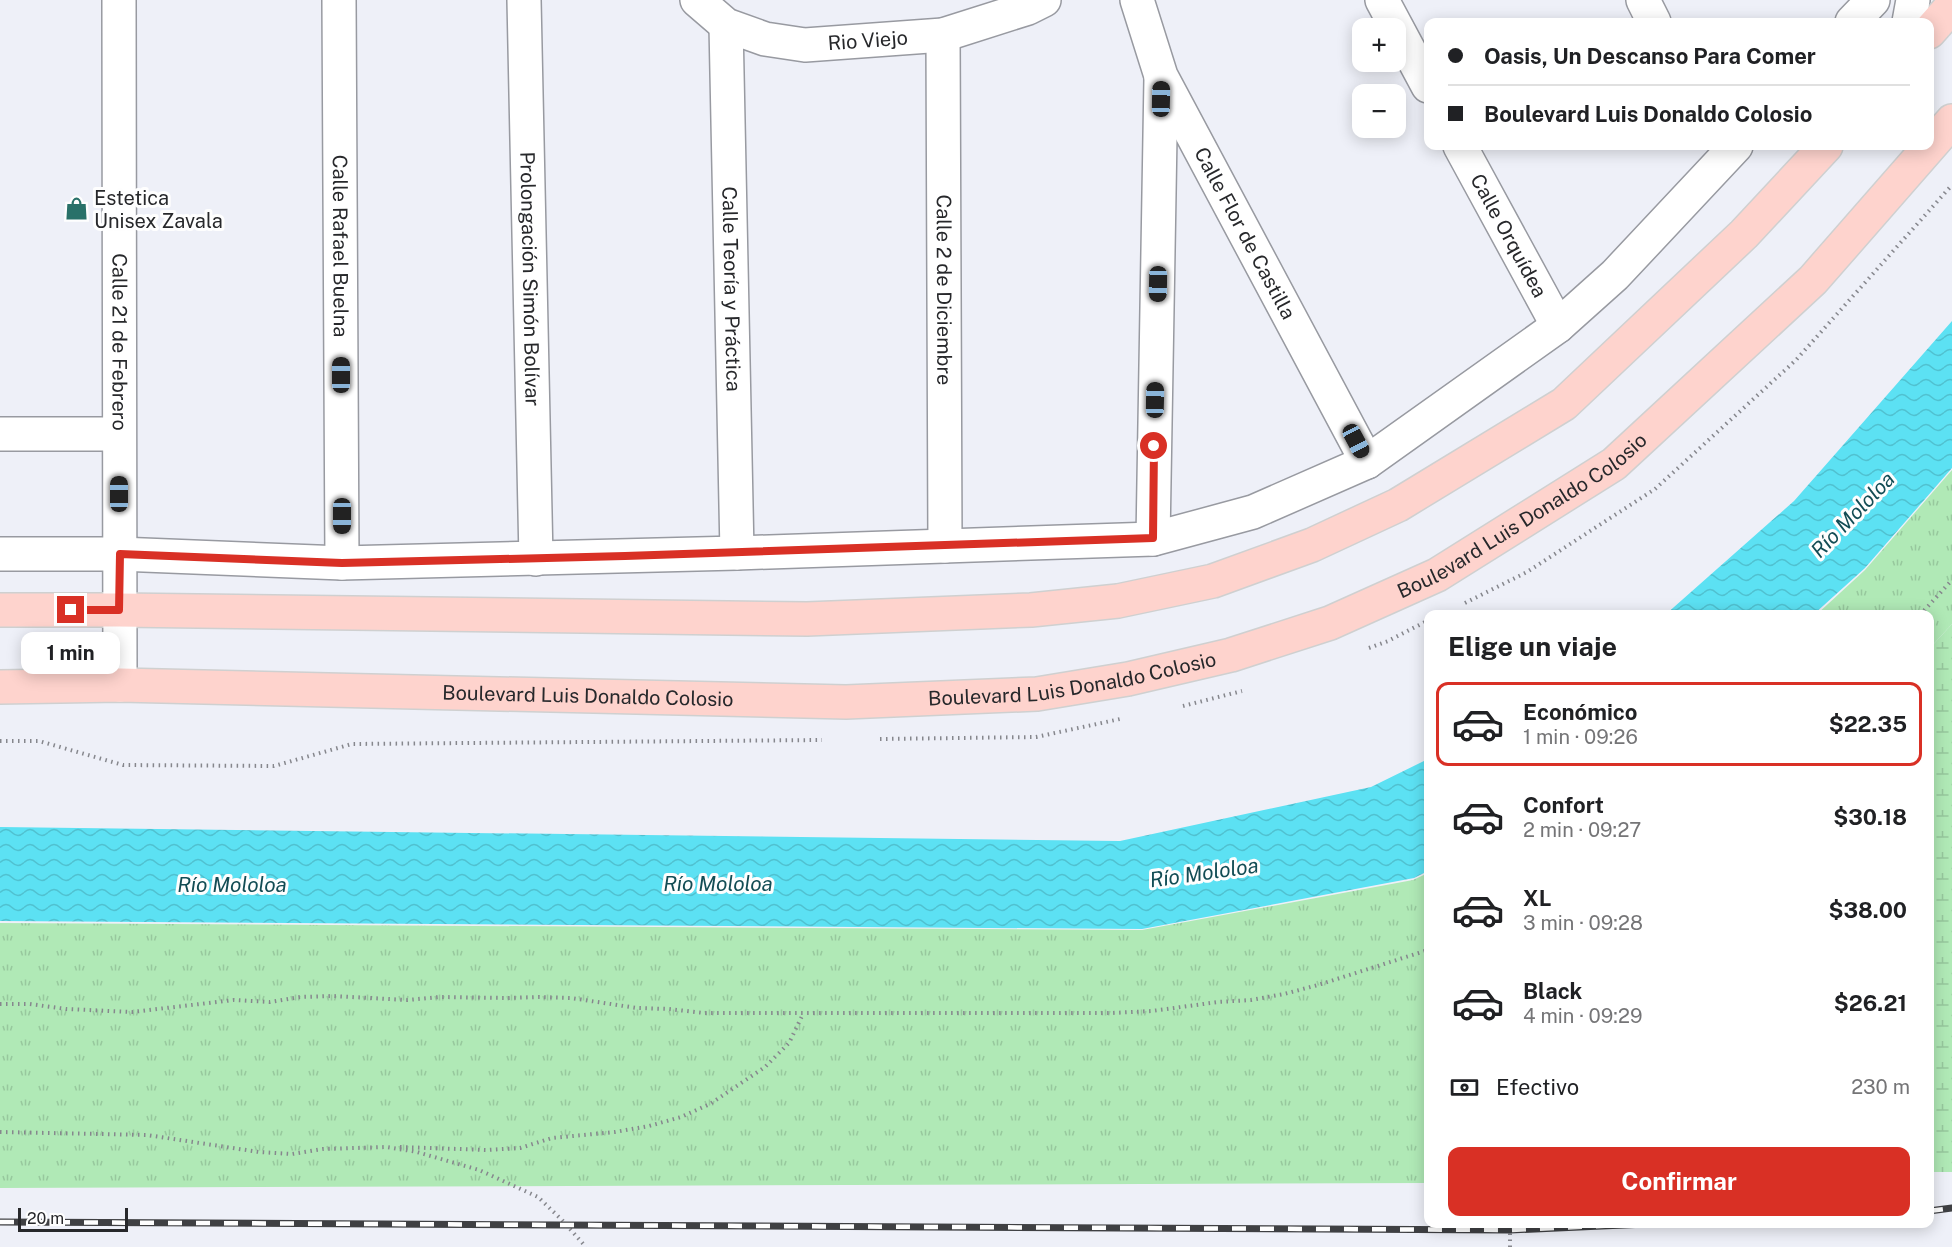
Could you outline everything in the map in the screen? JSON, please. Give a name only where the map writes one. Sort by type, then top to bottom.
[{"type":"main road","points":[[1934,26],[1952,6]]},
{"type":"main road","name":"Boulevard Luis Donaldo Colosio","points":[[1934,142],[1952,121]]},
{"type":"main road","points":[[0,610],[819,618],[1031,610],[1118,601],[1213,581],[1312,545],[1398,505],[1564,404],[1744,234],[1822,150]]},
{"type":"main road","name":"Boulevard Luis Donaldo Colosio","points":[[0,687],[120,685],[846,702],[1037,694],[1128,679],[1231,655],[1330,623],[1437,575],[1614,464],[1813,280],[1927,150]]},
{"type":"street","name":"Calle 21 de Febrero","points":[[119,0],[120,685]]},
{"type":"street","name":"Calle Rafael Buelna","points":[[339,0],[342,563]]},
{"type":"street","name":"Prolongación Simón Bolívar","points":[[524,0],[536,559]]},
{"type":"street","name":"Rio Viejo","points":[[697,0],[726,25],[765,39],[805,45],[943,35],[1028,8],[1044,0]]},
{"type":"street","name":"Calle Flor de Castilla","points":[[1137,0],[1161,76],[1367,462]]},
{"type":"street","points":[[1382,0],[1424,79]]},
{"type":"street","points":[[1643,0],[1652,18]]},
{"type":"street","points":[[1856,18],[1873,0]]},
{"type":"street","points":[[1910,18],[1913,0]]},
{"type":"street","name":"Calle Teoría y Práctica","points":[[726,25],[737,553]]},
{"type":"street","name":"Calle 2 de Diciembre","points":[[943,35],[945,546]]},
{"type":"street","points":[[1153,538],[1161,76]]},
{"type":"street","name":"Calle Orquídea","points":[[1462,150],[1558,326]]},
{"type":"street","points":[[0,554],[120,554],[342,563],[737,553],[1153,538],[1253,512],[1367,462],[1558,326],[1615,275],[1725,150]]},
{"type":"street","points":[[0,434],[119,434]]},
{"type":"path","points":[[1925,610],[1952,580]]},
{"type":"path","points":[[0,1004],[30,1004],[87,1011],[132,1012],[234,1000],[270,1002],[300,997],[333,996],[407,1000],[440,997],[539,997],[571,998],[637,1008],[704,1013],[1112,1013],[1152,1011],[1284,994],[1424,952]]},
{"type":"path","points":[[0,1132],[147,1135],[259,1152],[292,1154],[323,1149],[387,1147],[487,1150],[520,1148],[552,1138],[638,1128],[681,1117],[710,1104],[765,1067],[789,1043],[803,1014]]},
{"type":"path","points":[[387,1147],[417,1152],[479,1170],[538,1197],[586,1247]]},
{"type":"path","points":[[1510,1228],[1510,1247]]},
{"type":"green space","points":[[1952,470],[1952,624],[1934,644],[1934,610],[1821,610],[1865,570]]},
{"type":"green space","points":[[1952,624],[1952,1172],[1934,1172],[1934,644]]},
{"type":"green space","points":[[1424,875],[1424,1183],[0,1188],[0,923],[1142,930],[1413,880]]},
{"type":"water","name":"Río Mololoa","points":[[1952,321],[1952,468],[1865,568],[1819,610],[1671,610],[1794,501]]},
{"type":"water","name":"Río Mololoa","points":[[1424,761],[1424,873],[1414,878],[1142,929],[0,921],[0,827],[1120,841],[1371,787]]},
{"type":"railway","points":[[1934,1210],[1952,1208]]},
{"type":"railway","points":[[0,1222],[1510,1230],[1555,1228]]},
{"type":"place","name":"Estetica Unisex Zavala","points":[[76,209]]},
{"type":"route","points":[[71,610],[119,610],[120,554],[342,563],[536,559],[1153,538],[1154,446]]}]
